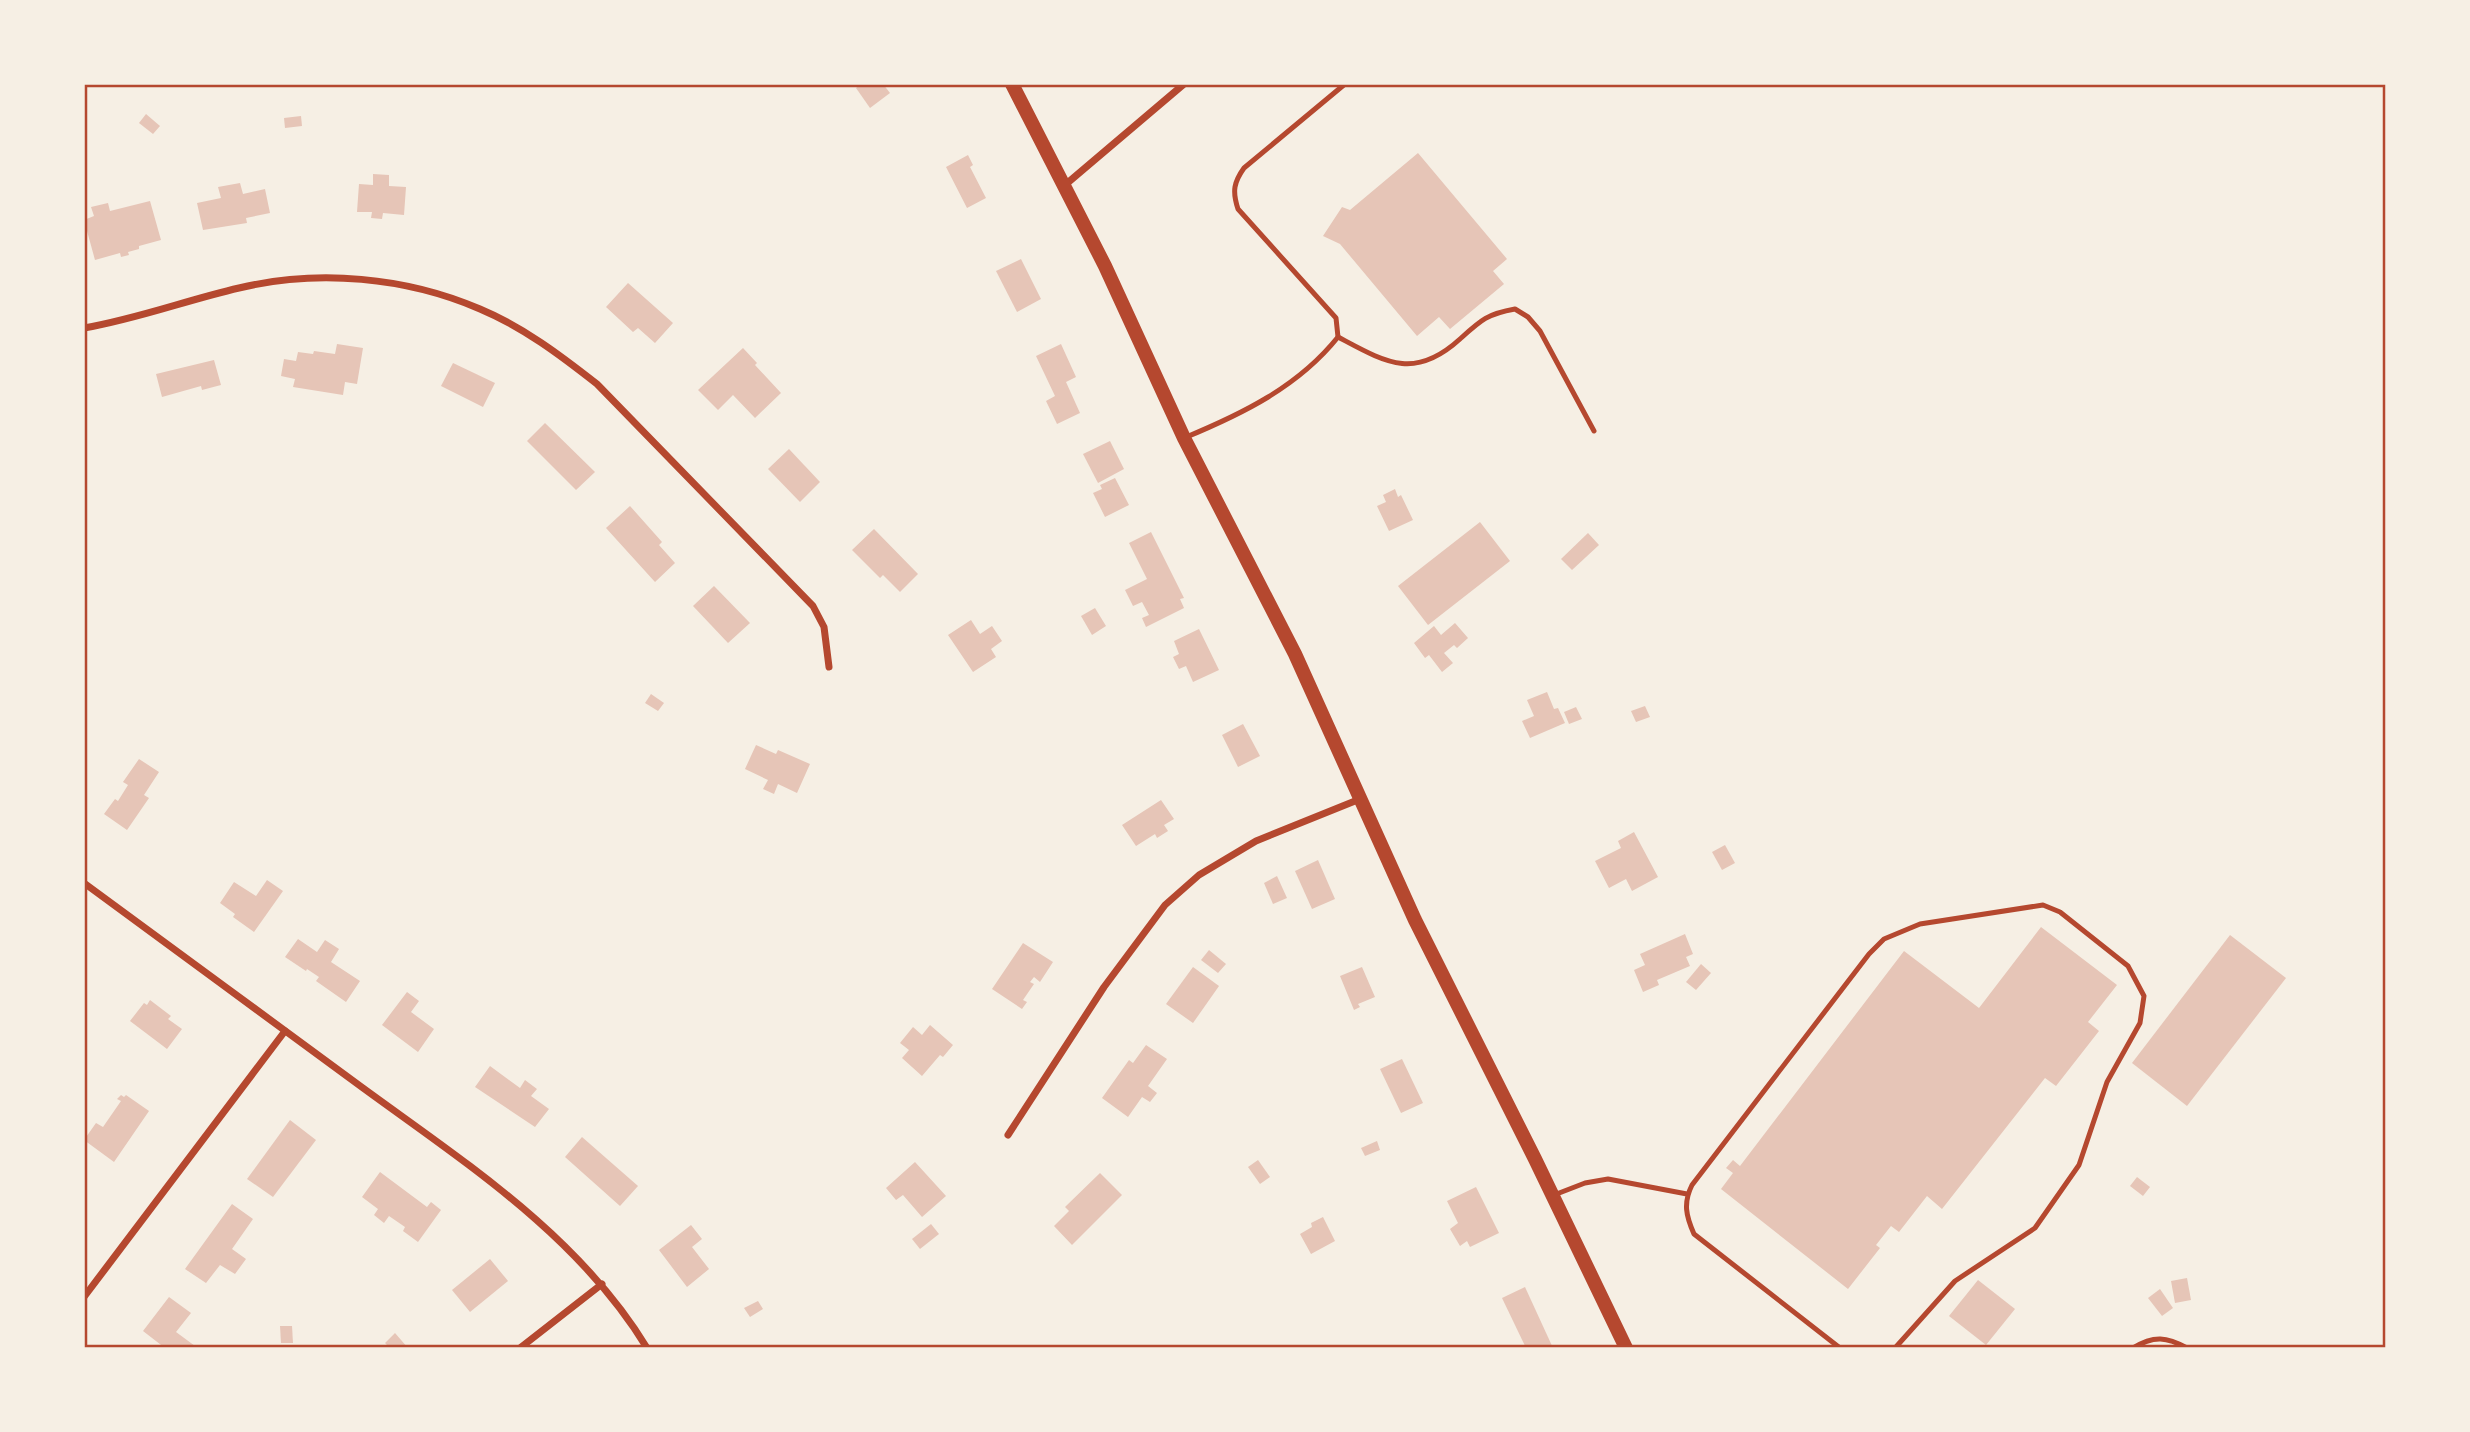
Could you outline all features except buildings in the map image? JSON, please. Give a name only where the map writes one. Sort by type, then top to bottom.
[{"type":"main road","points":[[1012,84],[1065,185],[1184,438],[1295,654],[1415,920],[1553,1195],[1626,1348]]},
{"type":"street","points":[[1065,185],[1184,84]]},
{"type":"street","points":[[84,327],[138,316],[240,287],[289,279],[341,278],[390,282],[434,293],[480,309],[523,331],[597,384],[804,596],[820,616],[829,667]]},
{"type":"street","points":[[1008,1135],[1104,987],[1165,905],[1199,875],[1256,841],[1360,799]]},
{"type":"street","points":[[84,883],[516,1202],[562,1242],[602,1284],[618,1303],[647,1348]]},
{"type":"street","points":[[84,1297],[285,1031]]},
{"type":"street","points":[[520,1348],[602,1284]]},
{"type":"lane","points":[[1184,438],[1244,412],[1273,395],[1324,355],[1338,337],[1336,318],[1238,209],[1233,193],[1236,179],[1244,168],[1345,84]]},
{"type":"lane","points":[[1338,337],[1381,360],[1405,366],[1431,360],[1493,313],[1515,309],[1528,317],[1540,331],[1594,431]]},
{"type":"lane","points":[[1840,1348],[1694,1234],[1685,1205],[1687,1194],[1852,976],[1884,939],[1920,924],[2043,905],[2060,912],[2128,966],[2144,996],[2140,1023],[2107,1082],[2079,1165],[2035,1228],[1955,1281],[1895,1348]]},
{"type":"lane","points":[[1553,1195],[1585,1183],[1608,1179],[1687,1194]]},
{"type":"lane","points":[[2133,1348],[2145,1340],[2170,1338],[2187,1348]]}]
